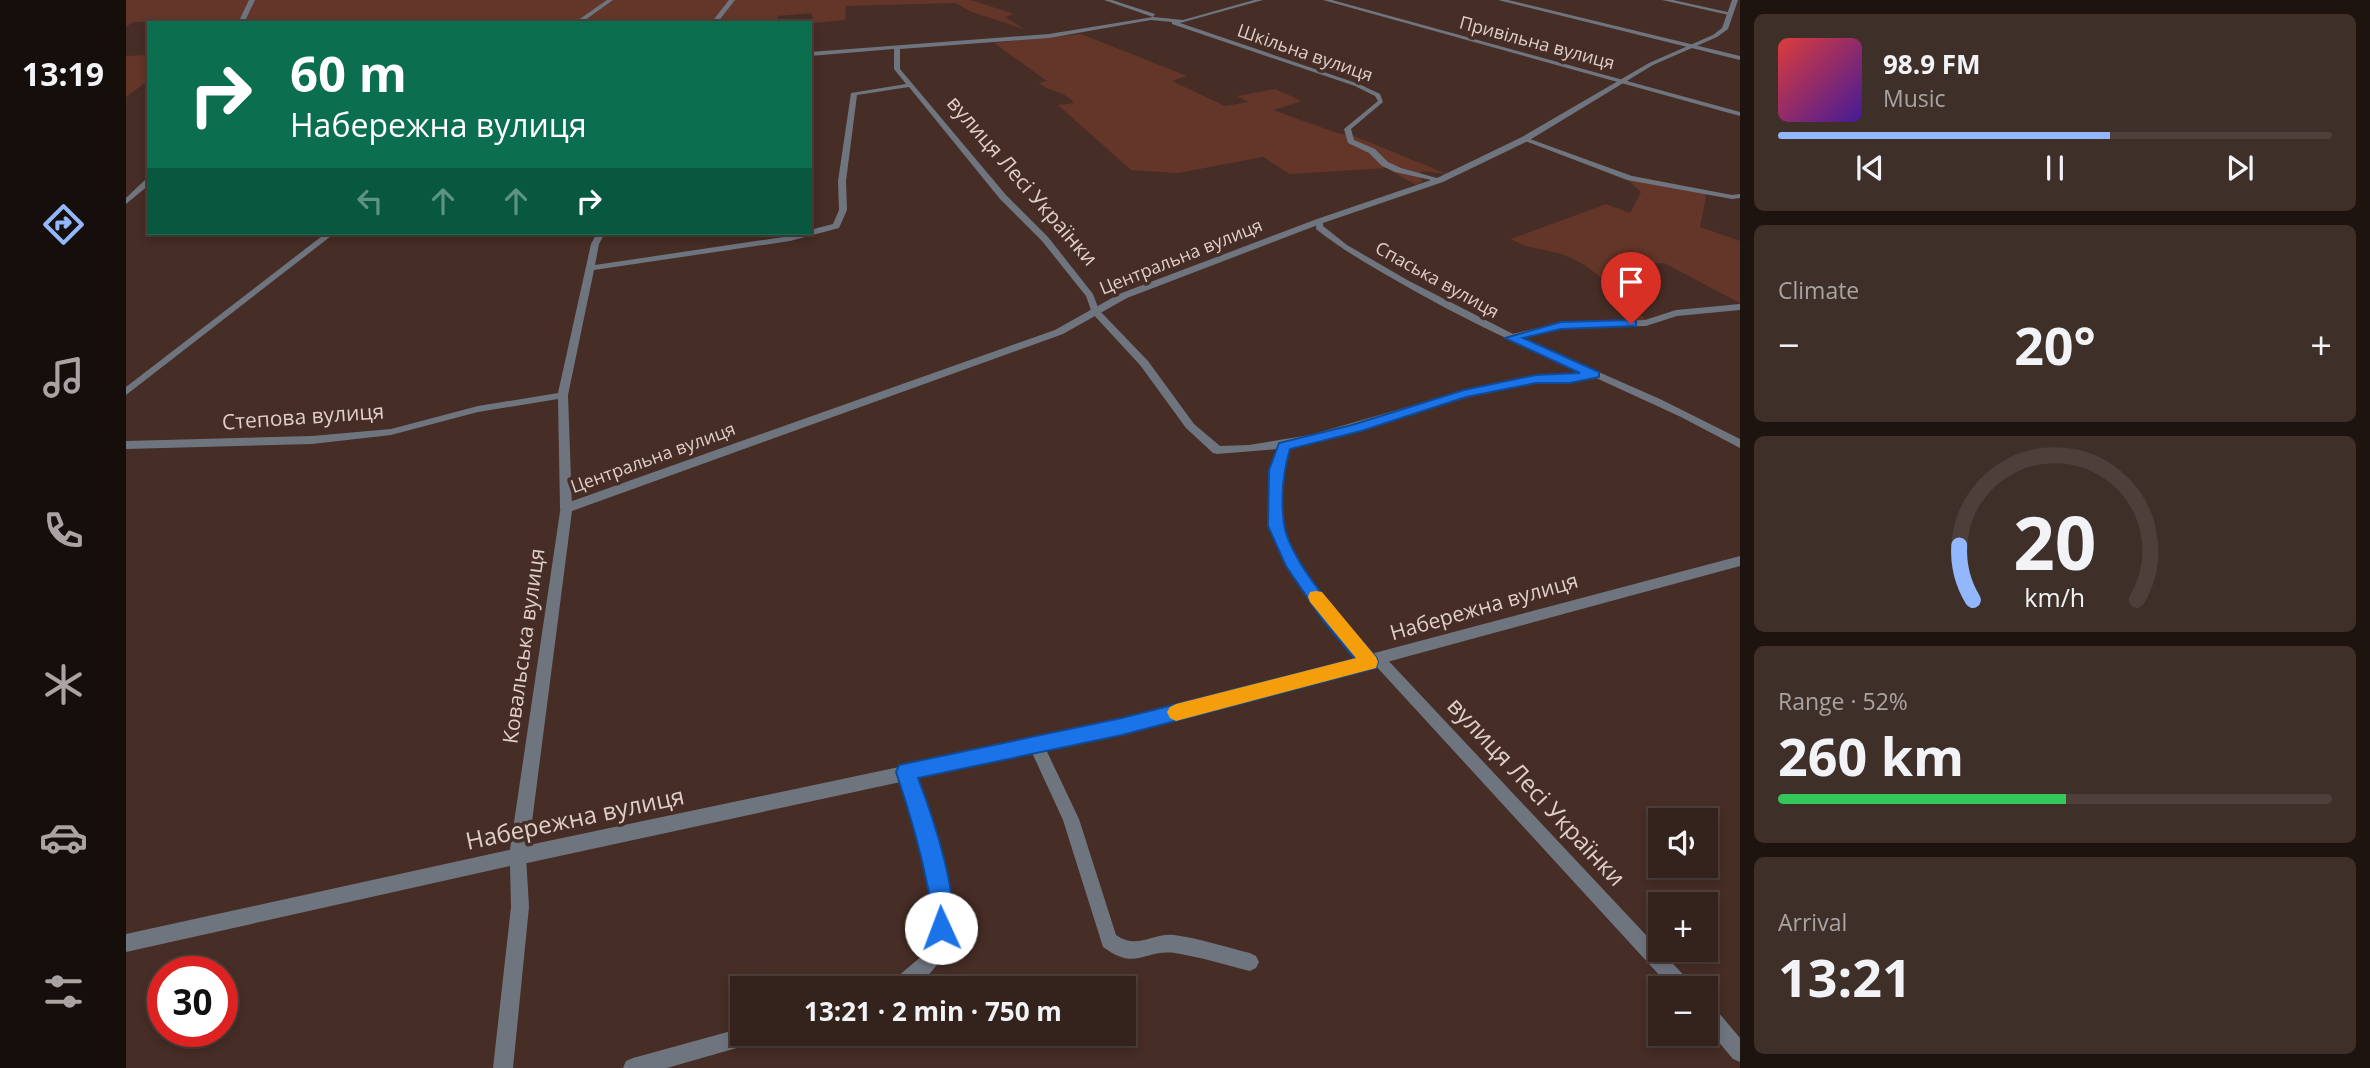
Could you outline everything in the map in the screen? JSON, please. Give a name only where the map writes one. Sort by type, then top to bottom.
[{"type":"street","points":[[242,21],[252,0]]},
{"type":"street","points":[[580,21],[610,0]]},
{"type":"street","points":[[716,21],[732,0]]},
{"type":"street","name":"Шкільна вулиця","points":[[1107,0],[1357,85],[1378,95],[1381,101],[1347,129],[1351,141],[1372,151],[1385,164],[1398,170],[1440,180]]},
{"type":"street","points":[[812,54],[1049,36],[1151,18],[1183,22],[1260,0]]},
{"type":"street","name":"Привільна вулиця","points":[[1326,0],[1740,114]]},
{"type":"street","points":[[1500,0],[1740,58]]},
{"type":"street","points":[[1665,0],[1733,17]]},
{"type":"street","name":"Центральна вулиця","points":[[566,508],[1059,332],[1124,296],[1194,267],[1440,180],[1525,139],[1622,80],[1715,36],[1725,29],[1733,17],[1735,0]]},
{"type":"street","name":"вулиця Лесі Українки","points":[[897,49],[897,69],[995,187],[1045,239],[1090,296],[1095,311],[1144,363],[1190,426],[1217,450],[1250,451],[1284,446],[1276,470],[1276,526],[1292,562],[1328,614],[1673,976]]},
{"type":"street","points":[[812,232],[836,226],[843,210],[842,181],[854,93],[910,85]]},
{"type":"street","points":[[1525,139],[1630,178],[1732,197],[1740,196]]},
{"type":"street","points":[[126,202],[147,183]]},
{"type":"street","name":"Спаська вулиця","points":[[1320,221],[1319,227],[1324,233],[1344,247],[1469,317],[1511,338],[1649,396],[1740,444]]},
{"type":"street","points":[[126,391],[328,235]]},
{"type":"street","name":"Ковальська вулиця","points":[[503,1068],[520,907],[519,856],[566,508],[563,395],[595,244],[600,235]]},
{"type":"street","points":[[590,268],[802,235]]},
{"type":"street","points":[[1511,338],[1561,325],[1646,323],[1675,313],[1740,307]]},
{"type":"street","points":[[1284,446],[1356,428],[1464,394],[1536,379],[1570,379],[1594,374]]},
{"type":"street","name":"Степова вулиця","points":[[126,445],[312,440],[391,432],[478,409],[563,395]]},
{"type":"street","name":"Набережна вулиця","points":[[126,943],[1122,727],[1740,561]]},
{"type":"street","points":[[1036,744],[1071,819],[1109,941],[1124,951],[1138,953],[1162,943],[1174,944],[1250,962]]},
{"type":"street","points":[[906,772],[920,810],[940,891],[942,914],[940,942],[927,963],[912,976]]},
{"type":"street","points":[[1718,1027],[1740,1052]]},
{"type":"street","points":[[633,1068],[730,1041]]},
{"type":"shaded area","points":[[126,0],[971,0],[1014,14],[1005,17],[1024,29],[972,12],[955,3],[846,6],[845,20],[814,23],[811,13],[778,16],[778,21],[220,21],[221,19],[133,22],[126,27]]},
{"type":"shaded area","points":[[1081,34],[1187,76],[1172,81],[1225,106],[1249,102],[1237,96],[1275,89],[1302,101],[1273,110],[1337,133],[1354,136],[1447,174],[1423,171],[1417,174],[1423,181],[1416,185],[1386,168],[1290,174],[1263,157],[1178,173],[1131,170],[1058,105],[1074,103],[1070,99],[1039,83],[1047,81],[994,43]]},
{"type":"shaded area","points":[[147,55],[147,81],[126,97],[126,56]]},
{"type":"shaded area","points":[[1634,176],[1705,191],[1700,227],[1740,241],[1740,303],[1664,263],[1610,267],[1605,271],[1648,323],[1557,330],[1521,338],[1507,332],[1516,333],[1560,323],[1630,321],[1634,317],[1600,277],[1578,261],[1511,239],[1606,204],[1630,213],[1641,192],[1629,181]]},
{"type":"slow traffic","points":[[1176,712],[1369,662],[1316,597]]},
{"type":"route","points":[[941,928],[940,891],[920,810],[906,772],[1122,727],[1369,662],[1328,614],[1292,562],[1276,526],[1276,470],[1284,446],[1356,428],[1464,394],[1536,379],[1570,379],[1594,374],[1511,338],[1561,325],[1631,324]]}]
